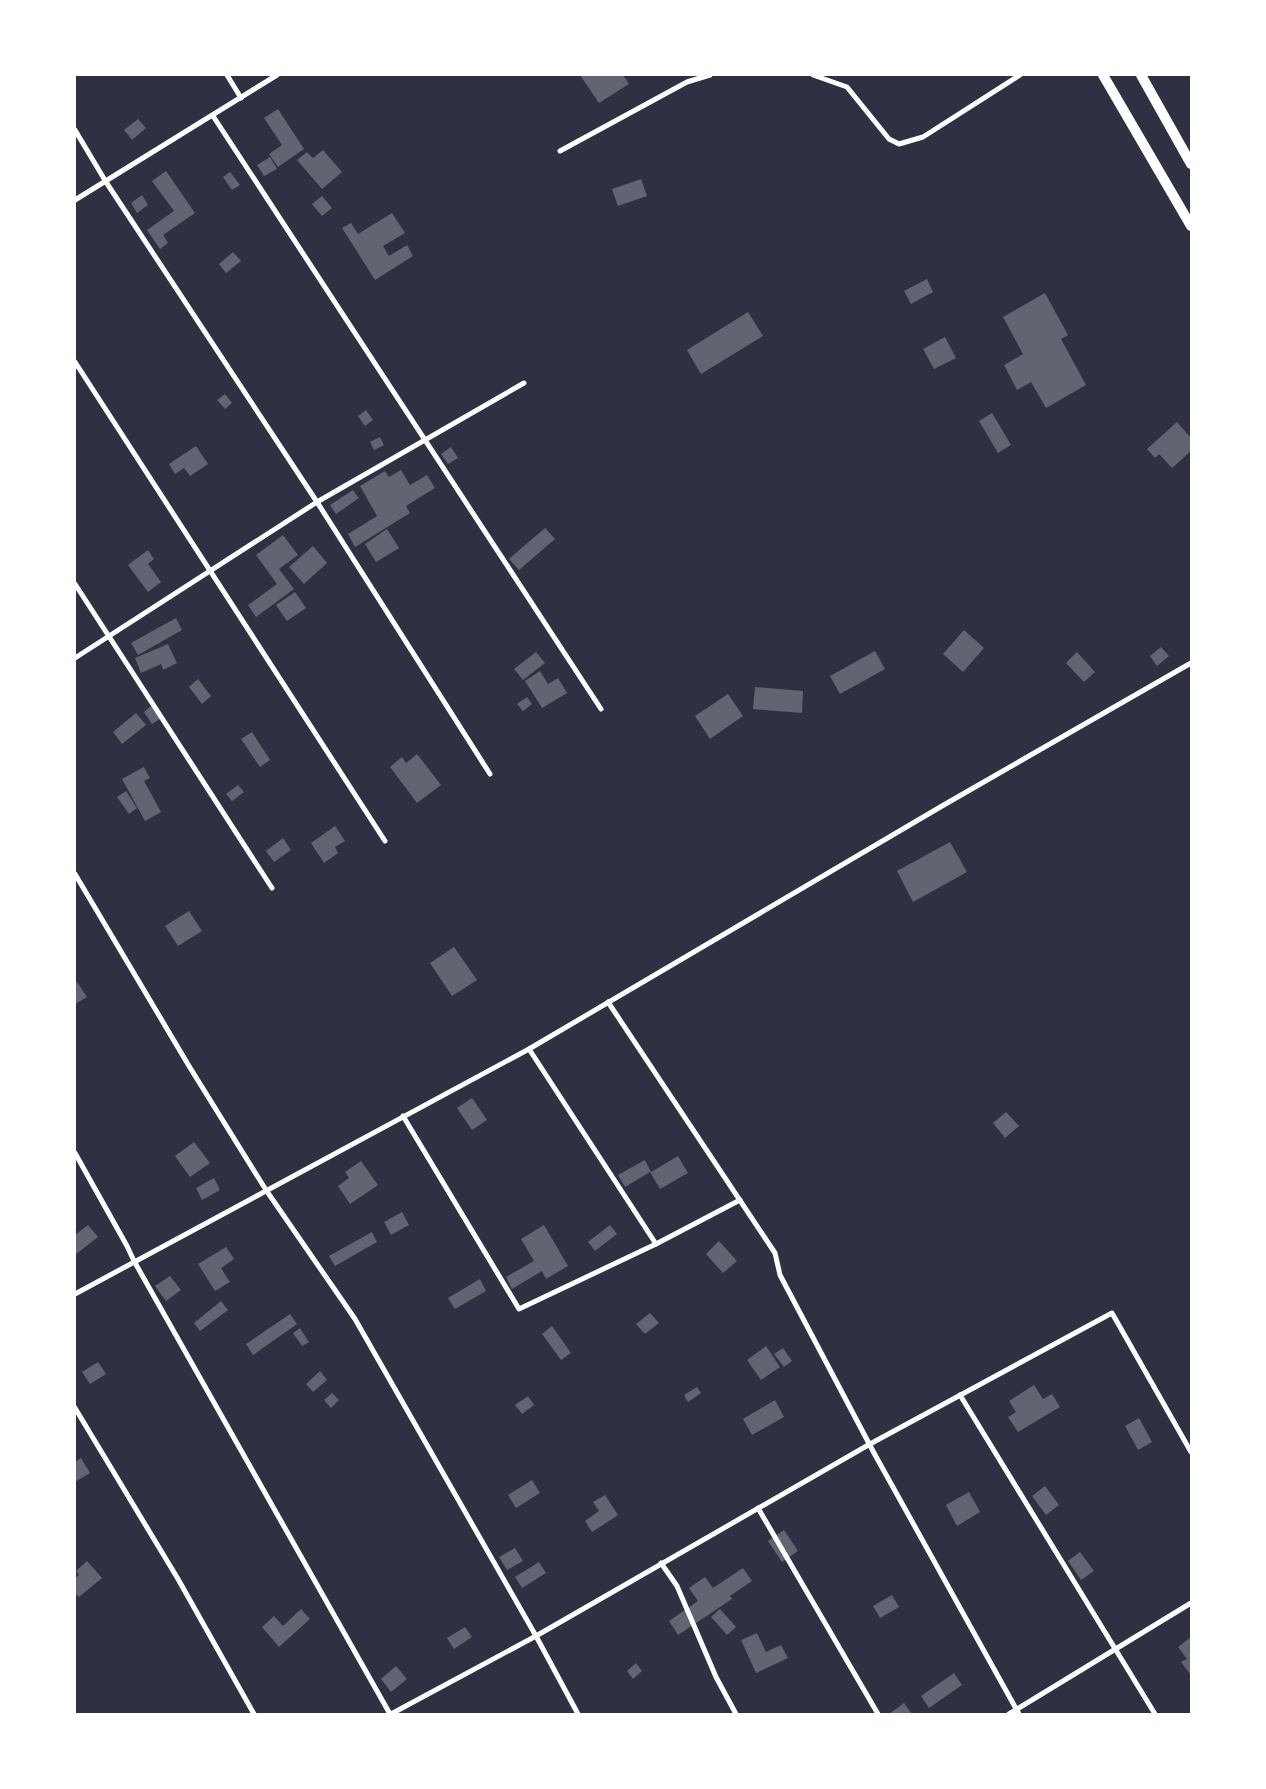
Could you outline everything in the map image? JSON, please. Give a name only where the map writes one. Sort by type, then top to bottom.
[{"type":"main road","points":[[1104,75],[1191,226]]},
{"type":"main road","points":[[1141,75],[1191,164]]},
{"type":"street","points":[[227,75],[241,98]]},
{"type":"street","points":[[75,200],[277,75]]},
{"type":"street","points":[[560,151],[687,82],[710,75]]},
{"type":"street","points":[[813,75],[847,87],[889,139],[898,144],[923,137],[1020,75]]},
{"type":"street","points":[[213,116],[601,710]]},
{"type":"street","points":[[75,130],[106,182],[317,502],[490,774]]},
{"type":"street","points":[[75,362],[385,842]]},
{"type":"street","points":[[75,658],[210,569],[317,502],[524,382]]},
{"type":"street","points":[[75,584],[272,888]]},
{"type":"street","points":[[75,1294],[529,1049],[950,801],[1191,663]]},
{"type":"street","points":[[75,874],[189,1066],[266,1190],[355,1318],[536,1636],[578,1714]]},
{"type":"street","points":[[608,1002],[775,1253],[780,1274],[870,1444],[1018,1712]]},
{"type":"street","points":[[529,1049],[656,1244]]},
{"type":"street","points":[[403,1116],[519,1309],[656,1244],[740,1200]]},
{"type":"street","points":[[75,1153],[390,1714],[536,1636],[870,1444],[1112,1313],[1191,1452]]},
{"type":"street","points":[[960,1395],[1155,1714]]},
{"type":"street","points":[[75,1408],[178,1579],[254,1714]]},
{"type":"street","points":[[758,1508],[878,1714]]},
{"type":"street","points":[[661,1564],[677,1586],[716,1678],[736,1714]]},
{"type":"street","points":[[1009,1714],[1018,1712],[1115,1648],[1191,1603]]},
{"type":"building","points":[[580,75],[623,75],[629,84],[599,103]]},
{"type":"building","points":[[278,109],[304,149],[278,167],[269,154],[282,145],[264,118]]},
{"type":"building","points":[[138,119],[146,128],[132,140],[124,130]]},
{"type":"building","points":[[323,150],[342,172],[322,189],[297,160],[307,152],[313,158]]},
{"type":"building","points":[[270,157],[277,169],[264,176],[257,165]]},
{"type":"building","points":[[166,171],[195,213],[163,235],[168,243],[160,249],[147,230],[174,211],[152,181]]},
{"type":"building","points":[[230,172],[240,185],[232,190],[223,177]]},
{"type":"building","points":[[641,179],[647,196],[618,206],[612,189]]},
{"type":"building","points":[[142,195],[148,205],[137,213],[131,203]]},
{"type":"building","points":[[322,196],[332,208],[322,216],[312,204]]},
{"type":"building","points":[[392,213],[405,233],[383,246],[389,256],[407,245],[413,256],[375,280],[342,228],[351,223],[358,234]]},
{"type":"building","points":[[233,252],[241,261],[226,273],[219,264]]},
{"type":"building","points":[[927,279],[933,292],[911,304],[904,291]]},
{"type":"building","points":[[1045,293],[1068,335],[1061,339],[1086,385],[1046,408],[1031,382],[1017,390],[1004,365],[1023,354],[1003,317]]},
{"type":"building","points":[[748,312],[763,336],[701,374],[687,350]]},
{"type":"building","points":[[945,337],[956,358],[934,369],[923,349]]},
{"type":"building","points":[[225,394],[232,403],[225,409],[217,400]]},
{"type":"building","points":[[366,410],[373,420],[365,426],[358,416]]},
{"type":"building","points":[[992,413],[1011,445],[998,453],[979,421]]},
{"type":"building","points":[[1177,422],[1191,438],[1191,451],[1172,468],[1159,454],[1155,458],[1147,449]]},
{"type":"building","points":[[380,437],[384,445],[374,450],[370,442]]},
{"type":"building","points":[[196,446],[208,464],[190,476],[184,468],[175,474],[169,464]]},
{"type":"building","points":[[451,447],[458,458],[448,464],[441,454]]},
{"type":"building","points":[[401,470],[410,485],[427,475],[435,488],[406,506],[410,513],[355,547],[348,534],[377,516],[360,486],[385,471],[389,477]]},
{"type":"building","points":[[353,490],[359,498],[336,514],[330,505]]},
{"type":"building","points":[[545,528],[555,539],[519,570],[509,559]]},
{"type":"building","points":[[387,529],[399,548],[376,562],[365,544]]},
{"type":"building","points":[[283,535],[298,555],[279,569],[294,589],[256,617],[248,605],[277,584],[256,555]]},
{"type":"building","points":[[313,546],[327,563],[304,584],[289,567]]},
{"type":"building","points":[[148,550],[154,559],[148,564],[161,582],[148,592],[128,565]]},
{"type":"building","points":[[295,592],[306,608],[287,621],[276,605]]},
{"type":"building","points":[[176,618],[182,630],[138,655],[131,643]]},
{"type":"building","points":[[964,630],[984,648],[963,672],[943,654]]},
{"type":"building","points":[[168,644],[177,663],[163,670],[161,664],[141,673],[135,658]]},
{"type":"building","points":[[1161,647],[1169,656],[1157,666],[1150,656]]},
{"type":"building","points":[[875,651],[885,669],[840,694],[830,676]]},
{"type":"building","points":[[536,652],[545,663],[523,680],[514,669]]},
{"type":"building","points":[[1077,652],[1095,672],[1084,682],[1066,663]]},
{"type":"building","points":[[540,671],[548,684],[558,678],[567,693],[542,708],[525,681]]},
{"type":"building","points":[[198,679],[211,696],[202,704],[189,687]]},
{"type":"building","points":[[755,687],[803,691],[802,713],[753,709]]},
{"type":"building","points":[[728,694],[743,716],[710,739],[695,716]]},
{"type":"building","points":[[527,697],[532,704],[523,711],[517,704]]},
{"type":"building","points":[[151,706],[160,719],[152,724],[144,712]]},
{"type":"building","points":[[136,713],[146,725],[122,744],[113,732]]},
{"type":"building","points":[[252,732],[270,760],[260,767],[241,739]]},
{"type":"building","points":[[417,754],[441,785],[417,803],[390,767],[402,757],[406,763]]},
{"type":"building","points":[[144,767],[150,778],[144,781],[161,812],[145,821],[122,779]]},
{"type":"building","points":[[238,785],[244,792],[232,801],[226,794]]},
{"type":"building","points":[[126,791],[137,808],[129,814],[117,797]]},
{"type":"building","points":[[335,826],[345,841],[335,847],[338,853],[324,863],[311,843]]},
{"type":"building","points":[[283,838],[291,850],[274,862],[266,851]]},
{"type":"building","points":[[950,842],[967,872],[913,902],[897,871]]},
{"type":"building","points":[[189,911],[202,931],[178,946],[165,926]]},
{"type":"building","points":[[454,947],[477,980],[452,996],[430,963]]},
{"type":"building","points":[[77,982],[87,997],[75,1004],[75,984]]},
{"type":"building","points":[[472,1098],[487,1120],[472,1130],[457,1108]]},
{"type":"building","points":[[1006,1112],[1019,1126],[1005,1138],[993,1123]]},
{"type":"building","points":[[194,1142],[210,1163],[190,1177],[175,1156]]},
{"type":"building","points":[[678,1156],[688,1173],[660,1189],[650,1172],[625,1187],[618,1175],[645,1160],[651,1172]]},
{"type":"building","points":[[361,1161],[378,1185],[350,1204],[338,1186],[349,1178],[345,1172]]},
{"type":"building","points":[[214,1178],[220,1190],[202,1200],[196,1188]]},
{"type":"building","points":[[402,1212],[409,1225],[391,1235],[384,1222]]},
{"type":"building","points":[[88,1225],[98,1237],[75,1255],[75,1235]]},
{"type":"building","points":[[544,1225],[568,1266],[546,1279],[542,1271],[512,1289],[506,1277],[534,1261],[521,1239]]},
{"type":"building","points":[[610,1225],[617,1234],[595,1251],[588,1242]]},
{"type":"building","points":[[372,1232],[377,1242],[335,1266],[329,1256]]},
{"type":"building","points":[[719,1241],[737,1261],[723,1273],[706,1254]]},
{"type":"building","points":[[226,1247],[234,1259],[221,1268],[230,1282],[215,1291],[198,1264]]},
{"type":"building","points":[[170,1276],[181,1290],[166,1301],[155,1286]]},
{"type":"building","points":[[480,1279],[486,1291],[455,1309],[448,1298]]},
{"type":"building","points":[[221,1301],[228,1310],[200,1331],[194,1323]]},
{"type":"building","points":[[650,1313],[659,1323],[645,1334],[636,1324]]},
{"type":"building","points":[[290,1314],[297,1324],[253,1355],[246,1344]]},
{"type":"building","points":[[552,1326],[571,1353],[561,1360],[542,1334]]},
{"type":"building","points":[[300,1328],[309,1342],[302,1346],[293,1333]]},
{"type":"building","points":[[766,1346],[780,1367],[761,1380],[747,1360]]},
{"type":"building","points":[[783,1348],[792,1361],[784,1367],[774,1354]]},
{"type":"building","points":[[98,1362],[106,1374],[90,1384],[82,1372]]},
{"type":"building","points":[[320,1371],[327,1380],[313,1392],[306,1384]]},
{"type":"building","points":[[1034,1385],[1043,1399],[1052,1394],[1060,1407],[1018,1432],[1008,1417],[1016,1412],[1009,1401]]},
{"type":"building","points":[[697,1387],[701,1393],[688,1402],[684,1395]]},
{"type":"building","points":[[332,1393],[339,1400],[331,1408],[324,1400]]},
{"type":"building","points":[[528,1396],[534,1405],[522,1414],[515,1405]]},
{"type":"building","points":[[775,1400],[784,1417],[752,1435],[743,1419]]},
{"type":"building","points":[[1139,1418],[1152,1442],[1138,1450],[1125,1426]]},
{"type":"building","points":[[81,1458],[90,1473],[75,1482],[75,1462]]},
{"type":"building","points":[[532,1480],[540,1493],[516,1508],[508,1495]]},
{"type":"building","points":[[1045,1486],[1059,1505],[1046,1515],[1032,1496]]},
{"type":"building","points":[[969,1492],[980,1512],[957,1526],[946,1505]]},
{"type":"building","points":[[605,1495],[618,1515],[592,1532],[585,1521],[599,1511],[593,1502]]},
{"type":"building","points":[[784,1530],[798,1551],[782,1562],[768,1541]]},
{"type":"building","points":[[515,1548],[523,1561],[507,1570],[499,1557]]},
{"type":"building","points":[[1080,1552],[1094,1571],[1081,1580],[1068,1561]]},
{"type":"building","points":[[87,1561],[102,1578],[79,1597],[75,1593],[75,1578],[79,1575],[76,1571]]},
{"type":"building","points":[[539,1562],[546,1573],[522,1588],[515,1577]]},
{"type":"building","points":[[743,1568],[752,1581],[730,1596],[732,1599],[678,1635],[669,1621],[698,1601],[689,1588],[705,1577],[713,1588]]},
{"type":"building","points":[[892,1595],[899,1607],[880,1618],[873,1606]]},
{"type":"building","points":[[301,1609],[310,1619],[279,1647],[262,1627],[274,1616],[283,1626]]},
{"type":"building","points":[[720,1609],[736,1627],[727,1635],[711,1617]]},
{"type":"building","points":[[465,1627],[472,1637],[454,1649],[447,1638]]},
{"type":"building","points":[[757,1633],[766,1652],[781,1645],[788,1658],[756,1673],[741,1640]]},
{"type":"building","points":[[1191,1637],[1190,1674],[1181,1662],[1187,1659],[1178,1647]]},
{"type":"building","points":[[636,1663],[642,1671],[633,1679],[627,1671]]},
{"type":"building","points":[[396,1666],[407,1679],[391,1692],[381,1679]]},
{"type":"building","points":[[954,1673],[962,1685],[929,1708],[921,1696]]},
{"type":"building","points":[[904,1703],[912,1714],[889,1714]]}]
